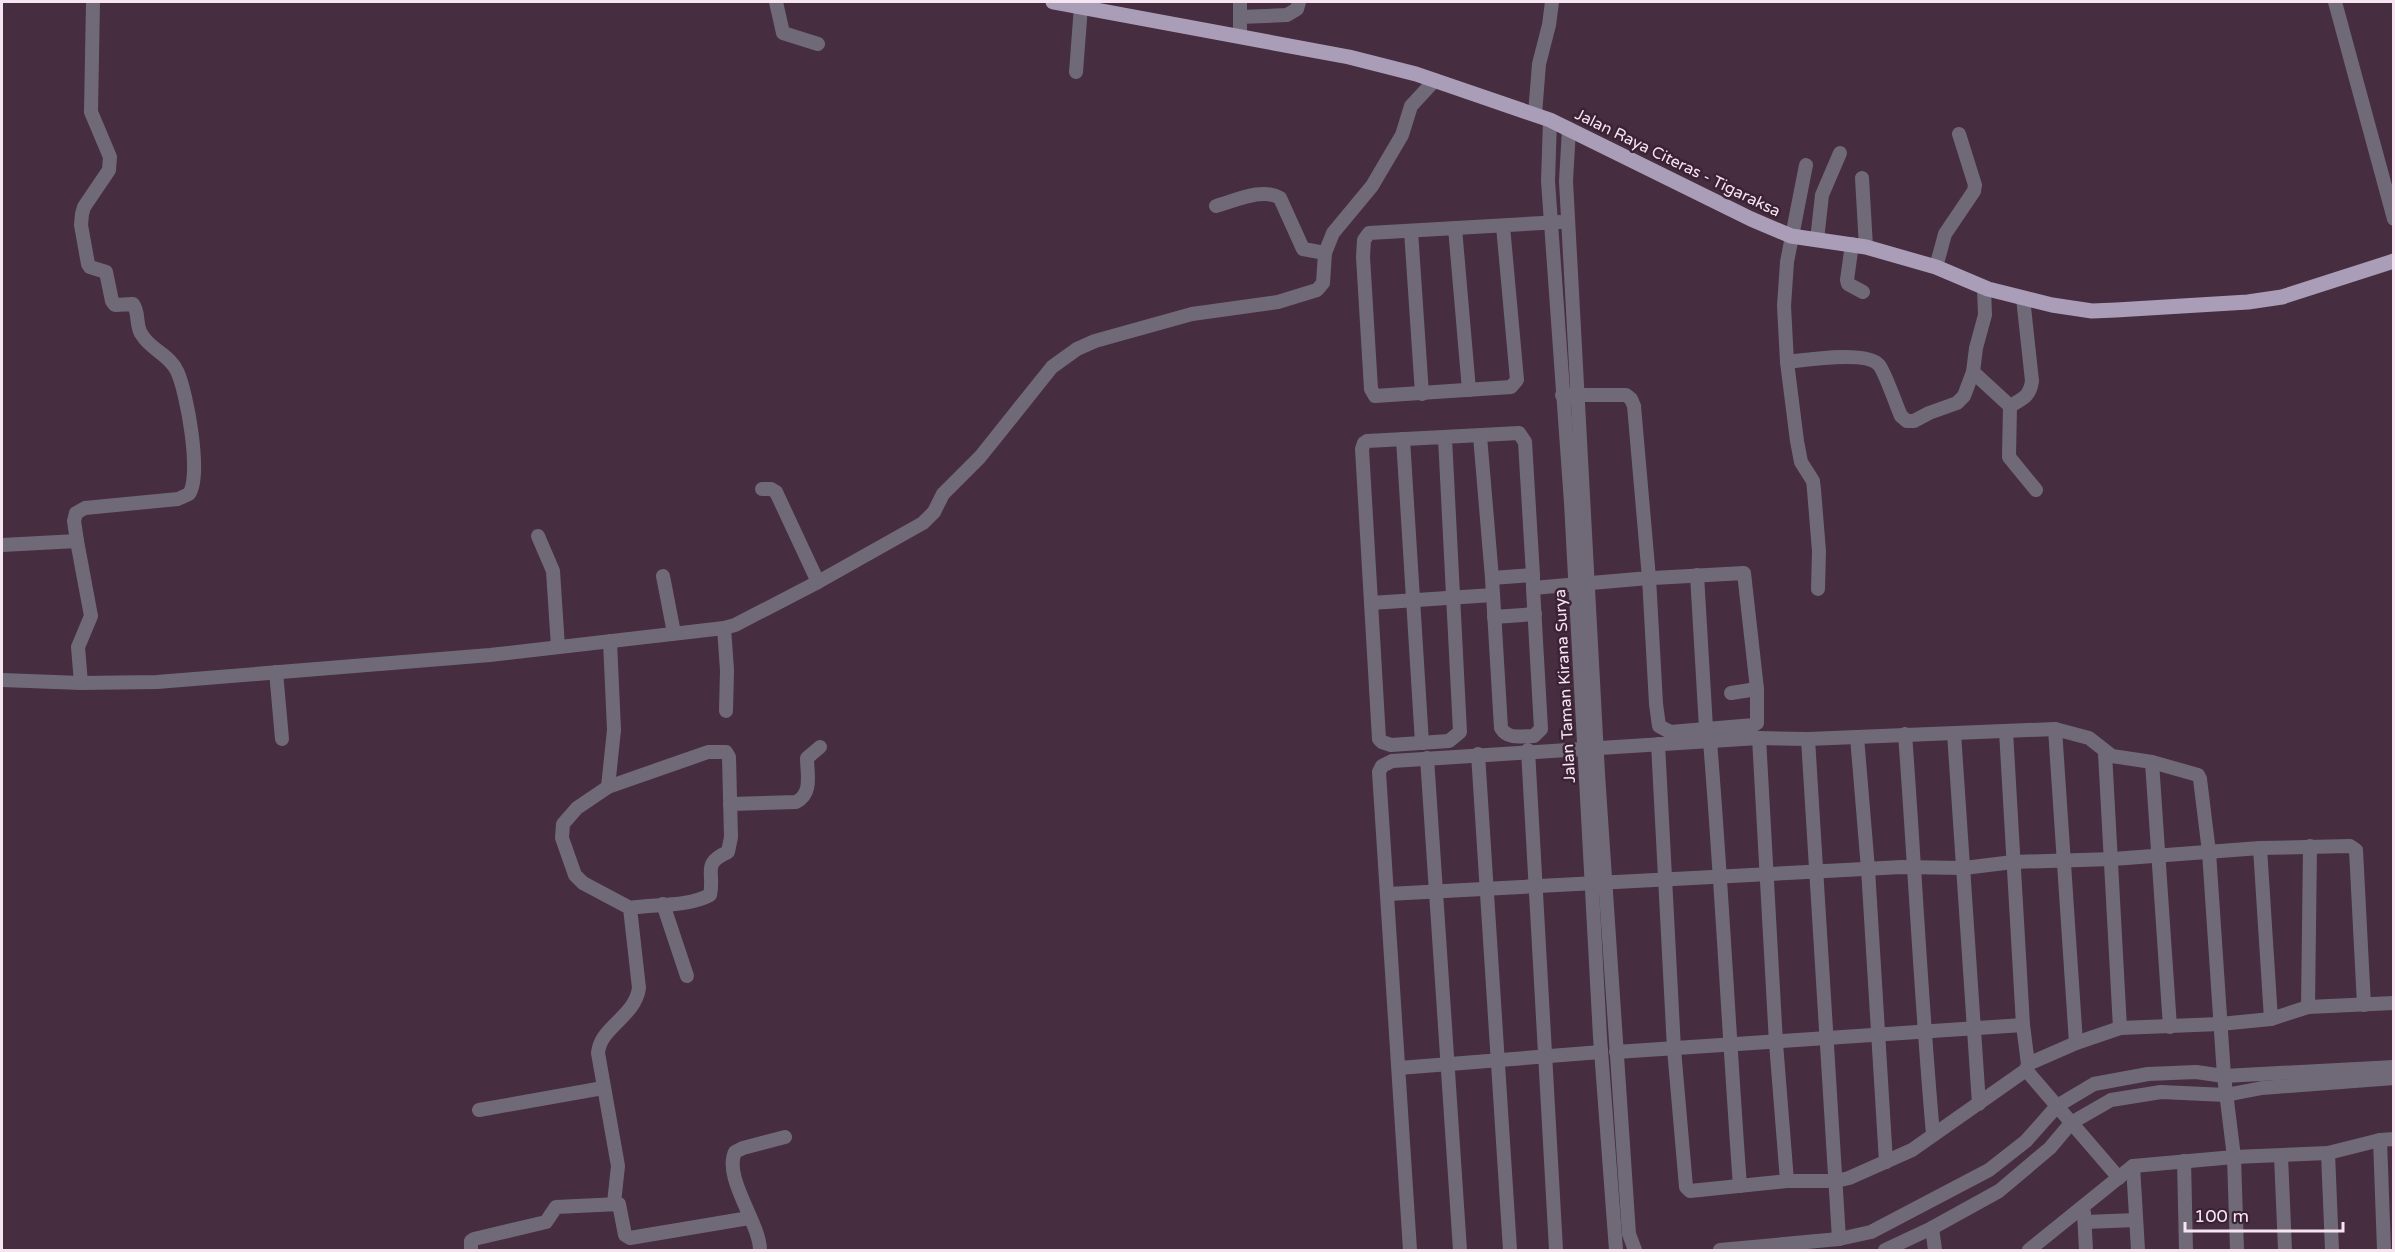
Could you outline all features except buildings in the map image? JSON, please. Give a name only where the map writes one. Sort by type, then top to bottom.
[{"type":"main road","name":"Jalan Raya Citeras - Tigaraksa","points":[[1053,2],[1393,67],[1436,80],[1550,120],[1751,219],[1791,236],[1859,245],[1936,267],[1984,288],[2052,305],[2092,310],[2248,302],[2282,297],[2394,261]]},
{"type":"street","points":[[81,683],[78,647],[90,616],[74,521],[79,510],[178,499],[189,495],[194,484],[190,418],[177,371],[171,361],[152,347],[141,335],[133,304],[115,305],[111,301],[106,272],[90,267],[88,264],[81,225],[82,214],[84,207],[109,170],[110,157],[91,111],[93,2]]},
{"type":"street","points":[[776,2],[783,33],[818,44]]},
{"type":"street","points":[[1240,2],[1240,36]]},
{"type":"street","points":[[1240,17],[1287,15],[1297,9],[1299,2]]},
{"type":"street","points":[[1535,114],[1539,64],[1552,2]]},
{"type":"street","points":[[2336,2],[2394,219]]},
{"type":"street","points":[[1076,72],[1081,6]]},
{"type":"street","points":[[2,680],[81,683],[157,682],[467,657],[735,625],[923,523],[934,512],[943,494],[980,457],[1045,375],[1064,357],[1095,341],[1192,314],[1278,302],[1311,294],[1321,287],[1325,253],[1333,233],[1372,186],[1402,135],[1411,106],[1436,80]]},
{"type":"street","name":"Jalan Taman Kirana Surya","points":[[1550,120],[1548,182],[1562,395],[1581,583]]},
{"type":"street","name":"Jalan Taman Kirana Surya","points":[[1569,129],[1566,181],[1578,395],[1581,583],[1590,748],[1591,884],[1616,1251]]},
{"type":"street","points":[[1936,267],[1945,234],[1974,191],[1975,185],[1959,134]]},
{"type":"street","points":[[1817,240],[1822,195],[1840,153]]},
{"type":"street","points":[[1806,165],[1791,236],[1784,306],[1786,362],[1801,462],[1813,481],[1819,551],[1818,589]]},
{"type":"street","points":[[1862,178],[1859,245],[1847,280],[1848,284],[1863,292]]},
{"type":"street","points":[[1216,206],[1262,193],[1274,194],[1280,198],[1303,249],[1325,253]]},
{"type":"street","points":[[1503,226],[1517,380],[1511,387],[1375,396],[1371,389],[1364,240],[1370,233],[1568,221]]},
{"type":"street","points":[[1455,228],[1469,390]]},
{"type":"street","points":[[1411,231],[1422,393]]},
{"type":"street","points":[[1786,362],[1835,357],[1872,360],[1878,363],[1901,416],[1904,420],[1911,422],[1929,412],[1957,404],[1968,389],[1985,315],[1984,288]]},
{"type":"street","points":[[2010,406],[2027,397],[2031,391],[2032,381],[2023,298]]},
{"type":"street","points":[[1973,372],[2010,406],[2009,457],[2036,490]]},
{"type":"street","points":[[1562,395],[1626,395],[1631,399],[1649,578],[1659,726],[1670,732],[1808,739],[2055,729],[2089,738],[2105,753],[2128,760],[2152,762],[2198,775],[2209,852],[2224,1077],[2234,1157],[2237,1251]]},
{"type":"street","points":[[1445,438],[1460,732],[1449,741],[1391,745],[1379,739],[1363,445],[1367,441],[1519,433],[1525,438],[1541,729],[1534,736],[1511,736],[1504,734],[1501,728],[1480,436]]},
{"type":"street","points":[[1403,439],[1422,743]]},
{"type":"street","points":[[762,489],[771,489],[776,492],[818,582]]},
{"type":"street","points":[[538,536],[553,571],[558,647]]},
{"type":"street","points":[[2,545],[77,541]]},
{"type":"street","points":[[1410,1251],[1400,1068],[1379,772],[1382,766],[1392,761],[1427,758],[1528,750],[1658,744],[1754,725],[1758,720],[1757,689],[1744,573],[1581,583],[1492,578]]},
{"type":"street","points":[[1697,575],[1721,876],[1740,1186]]},
{"type":"street","points":[[663,576],[674,633]]},
{"type":"street","points":[[1371,603],[1493,595]]},
{"type":"street","points":[[1494,617],[1535,614]]},
{"type":"street","points":[[724,628],[727,670],[726,711]]},
{"type":"street","points":[[608,787],[614,730],[610,641]]},
{"type":"street","points":[[276,672],[282,740]]},
{"type":"street","points":[[1731,693],[1757,689]]},
{"type":"street","points":[[2055,729],[2076,1043]]},
{"type":"street","points":[[2006,731],[2027,1067],[2119,1178]]},
{"type":"street","points":[[1954,733],[1979,1104]]},
{"type":"street","points":[[1905,734],[1933,1134]]},
{"type":"street","points":[[1857,737],[1868,869],[1886,1162]]},
{"type":"street","points":[[1759,738],[1776,1043],[1787,1181]]},
{"type":"street","points":[[1808,739],[1839,1239]]},
{"type":"street","points":[[1658,744],[1674,1049],[1687,1189],[1690,1191],[1787,1181],[1836,1181],[1849,1178],[1912,1150],[1979,1104],[2027,1067],[2076,1043],[2120,1028],[2220,1024],[2271,1019],[2308,1007],[2394,1003]]},
{"type":"street","points":[[730,804],[801,800],[807,789],[807,758],[820,747]]},
{"type":"street","name":"Jalan Taman Kirana Surya","points":[[1590,748],[1606,883],[1629,1234],[1635,1251]]},
{"type":"street","points":[[722,750],[729,757],[730,847],[728,852],[715,858],[711,864],[710,895],[671,905],[630,908],[583,883],[575,876],[562,838],[563,824],[567,817],[608,787],[708,752],[722,750]]},
{"type":"street","points":[[1528,750],[1556,1251]]},
{"type":"street","points":[[2105,753],[2113,860],[2120,1028]]},
{"type":"street","points":[[1478,754],[1509,1251]]},
{"type":"street","points":[[1427,758],[1460,1251]]},
{"type":"street","points":[[2152,762],[2170,1027]]},
{"type":"street","points":[[2308,1007],[2310,846]]},
{"type":"street","points":[[1388,894],[1868,869],[1964,868],[2013,862],[2113,860],[2260,848],[2350,846],[2356,850],[2364,1005]]},
{"type":"street","points":[[2260,848],[2271,1019]]},
{"type":"street","points":[[663,904],[687,976]]},
{"type":"street","points":[[614,1203],[618,1166],[598,1053],[599,1044],[634,1005],[639,988],[630,908]]},
{"type":"street","points":[[1616,1052],[1827,1040],[2023,1025]]},
{"type":"street","points":[[1400,1068],[1601,1052]]},
{"type":"street","points":[[1720,1251],[1839,1239],[1870,1232],[1989,1170],[2026,1141],[2057,1106],[2094,1084],[2148,1074],[2196,1072],[2224,1077],[2394,1067]]},
{"type":"street","points":[[1886,1251],[1999,1191],[2050,1148],[2072,1123],[2111,1100],[2161,1092],[2226,1095],[2262,1088],[2394,1078]]},
{"type":"street","points":[[479,1110],[603,1088]]},
{"type":"street","points":[[760,1251],[759,1235],[749,1218],[738,1188],[734,1155],[743,1148],[785,1137]]},
{"type":"street","points":[[2036,1249],[2085,1215],[2133,1166],[2234,1157],[2328,1153],[2387,1140],[2384,1251]]},
{"type":"street","points":[[2328,1153],[2332,1251]]},
{"type":"street","points":[[2281,1156],[2286,1251]]},
{"type":"street","points":[[2184,1161],[2186,1251]]},
{"type":"street","points":[[2133,1166],[2138,1251]]},
{"type":"street","points":[[471,1251],[471,1241],[474,1239],[546,1222],[556,1207],[619,1203],[625,1235],[630,1238],[749,1218]]},
{"type":"street","points":[[2085,1215],[2136,1220]]},
{"type":"street","points":[[2085,1215],[2086,1251]]},
{"type":"street","points":[[1932,1228],[1935,1251]]}]
